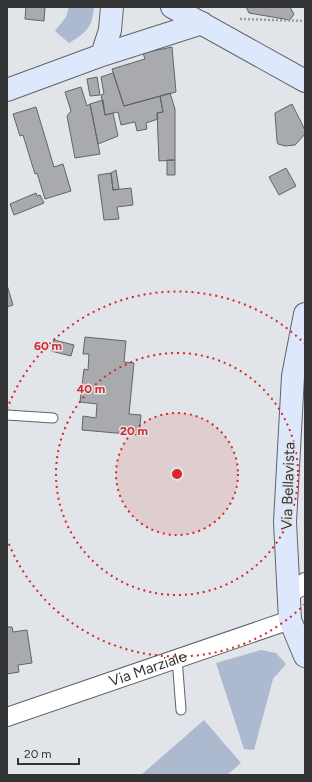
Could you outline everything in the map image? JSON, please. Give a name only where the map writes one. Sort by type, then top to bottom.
[{"type":"street","points":[[102,55],[110,30],[112,7]]},
{"type":"street","points":[[172,7],[305,82]]},
{"type":"street","points":[[7,90],[102,55],[202,23]]},
{"type":"street","name":"Via Bellavista","points":[[305,314],[293,376],[285,522],[296,589],[290,620],[305,656]]},
{"type":"street","name":"Via Marziale","points":[[7,717],[290,620]]},
{"type":"lane","points":[[7,415],[53,418]]},
{"type":"lane","points":[[177,658],[182,710]]},
{"type":"path","points":[[233,19],[305,20]]},
{"type":"shaded area","points":[[69,7],[94,7],[92,20],[88,29],[69,43],[55,31],[66,17]]},
{"type":"shaded area","points":[[261,650],[276,653],[286,664],[273,679],[254,750],[244,749],[216,663]]},
{"type":"shaded area","points":[[204,720],[241,763],[227,775],[141,775]]},
{"type":"building","points":[[26,7],[45,7],[44,21],[25,19]]},
{"type":"building","points":[[246,7],[290,7],[294,14],[290,20],[249,13]]},
{"type":"building","points":[[172,47],[176,92],[124,106],[112,69],[145,59],[143,53]]},
{"type":"building","points":[[113,73],[124,106],[160,96],[163,112],[157,113],[158,119],[146,123],[147,129],[137,131],[135,122],[121,125],[118,112],[105,115],[101,95],[104,94],[101,77]]},
{"type":"building","points":[[97,77],[100,95],[90,96],[87,79]]},
{"type":"building","points":[[81,87],[87,106],[90,104],[100,154],[75,158],[67,116],[71,111],[65,92]]},
{"type":"building","points":[[170,93],[175,109],[175,160],[159,161],[157,113],[163,112],[160,96]]},
{"type":"building","points":[[103,100],[105,115],[113,113],[118,136],[98,144],[90,104]]},
{"type":"building","points":[[292,104],[305,130],[305,134],[295,145],[285,146],[278,144],[277,141],[275,113]]},
{"type":"building","points":[[36,107],[54,167],[63,164],[71,191],[45,199],[37,173],[35,174],[23,135],[20,136],[13,114]]},
{"type":"building","points":[[167,160],[175,160],[175,175],[167,175]]},
{"type":"building","points":[[286,168],[296,186],[279,195],[269,177]]},
{"type":"building","points":[[116,170],[119,189],[113,190],[111,173]]},
{"type":"building","points":[[111,173],[113,190],[131,188],[133,205],[117,207],[119,219],[104,220],[98,175]]},
{"type":"building","points":[[36,193],[37,196],[40,195],[44,203],[14,215],[10,204]]},
{"type":"building","points":[[7,285],[13,305],[7,307]]},
{"type":"building","points":[[85,337],[126,341],[124,362],[134,363],[129,414],[141,415],[139,435],[82,430],[83,416],[96,418],[97,404],[80,402],[84,369],[88,370],[89,354],[83,354]]},
{"type":"building","points":[[54,340],[74,345],[71,356],[51,351]]},
{"type":"building","points":[[7,627],[12,627],[13,632],[27,630],[32,663],[18,665],[19,672],[7,674]]}]
